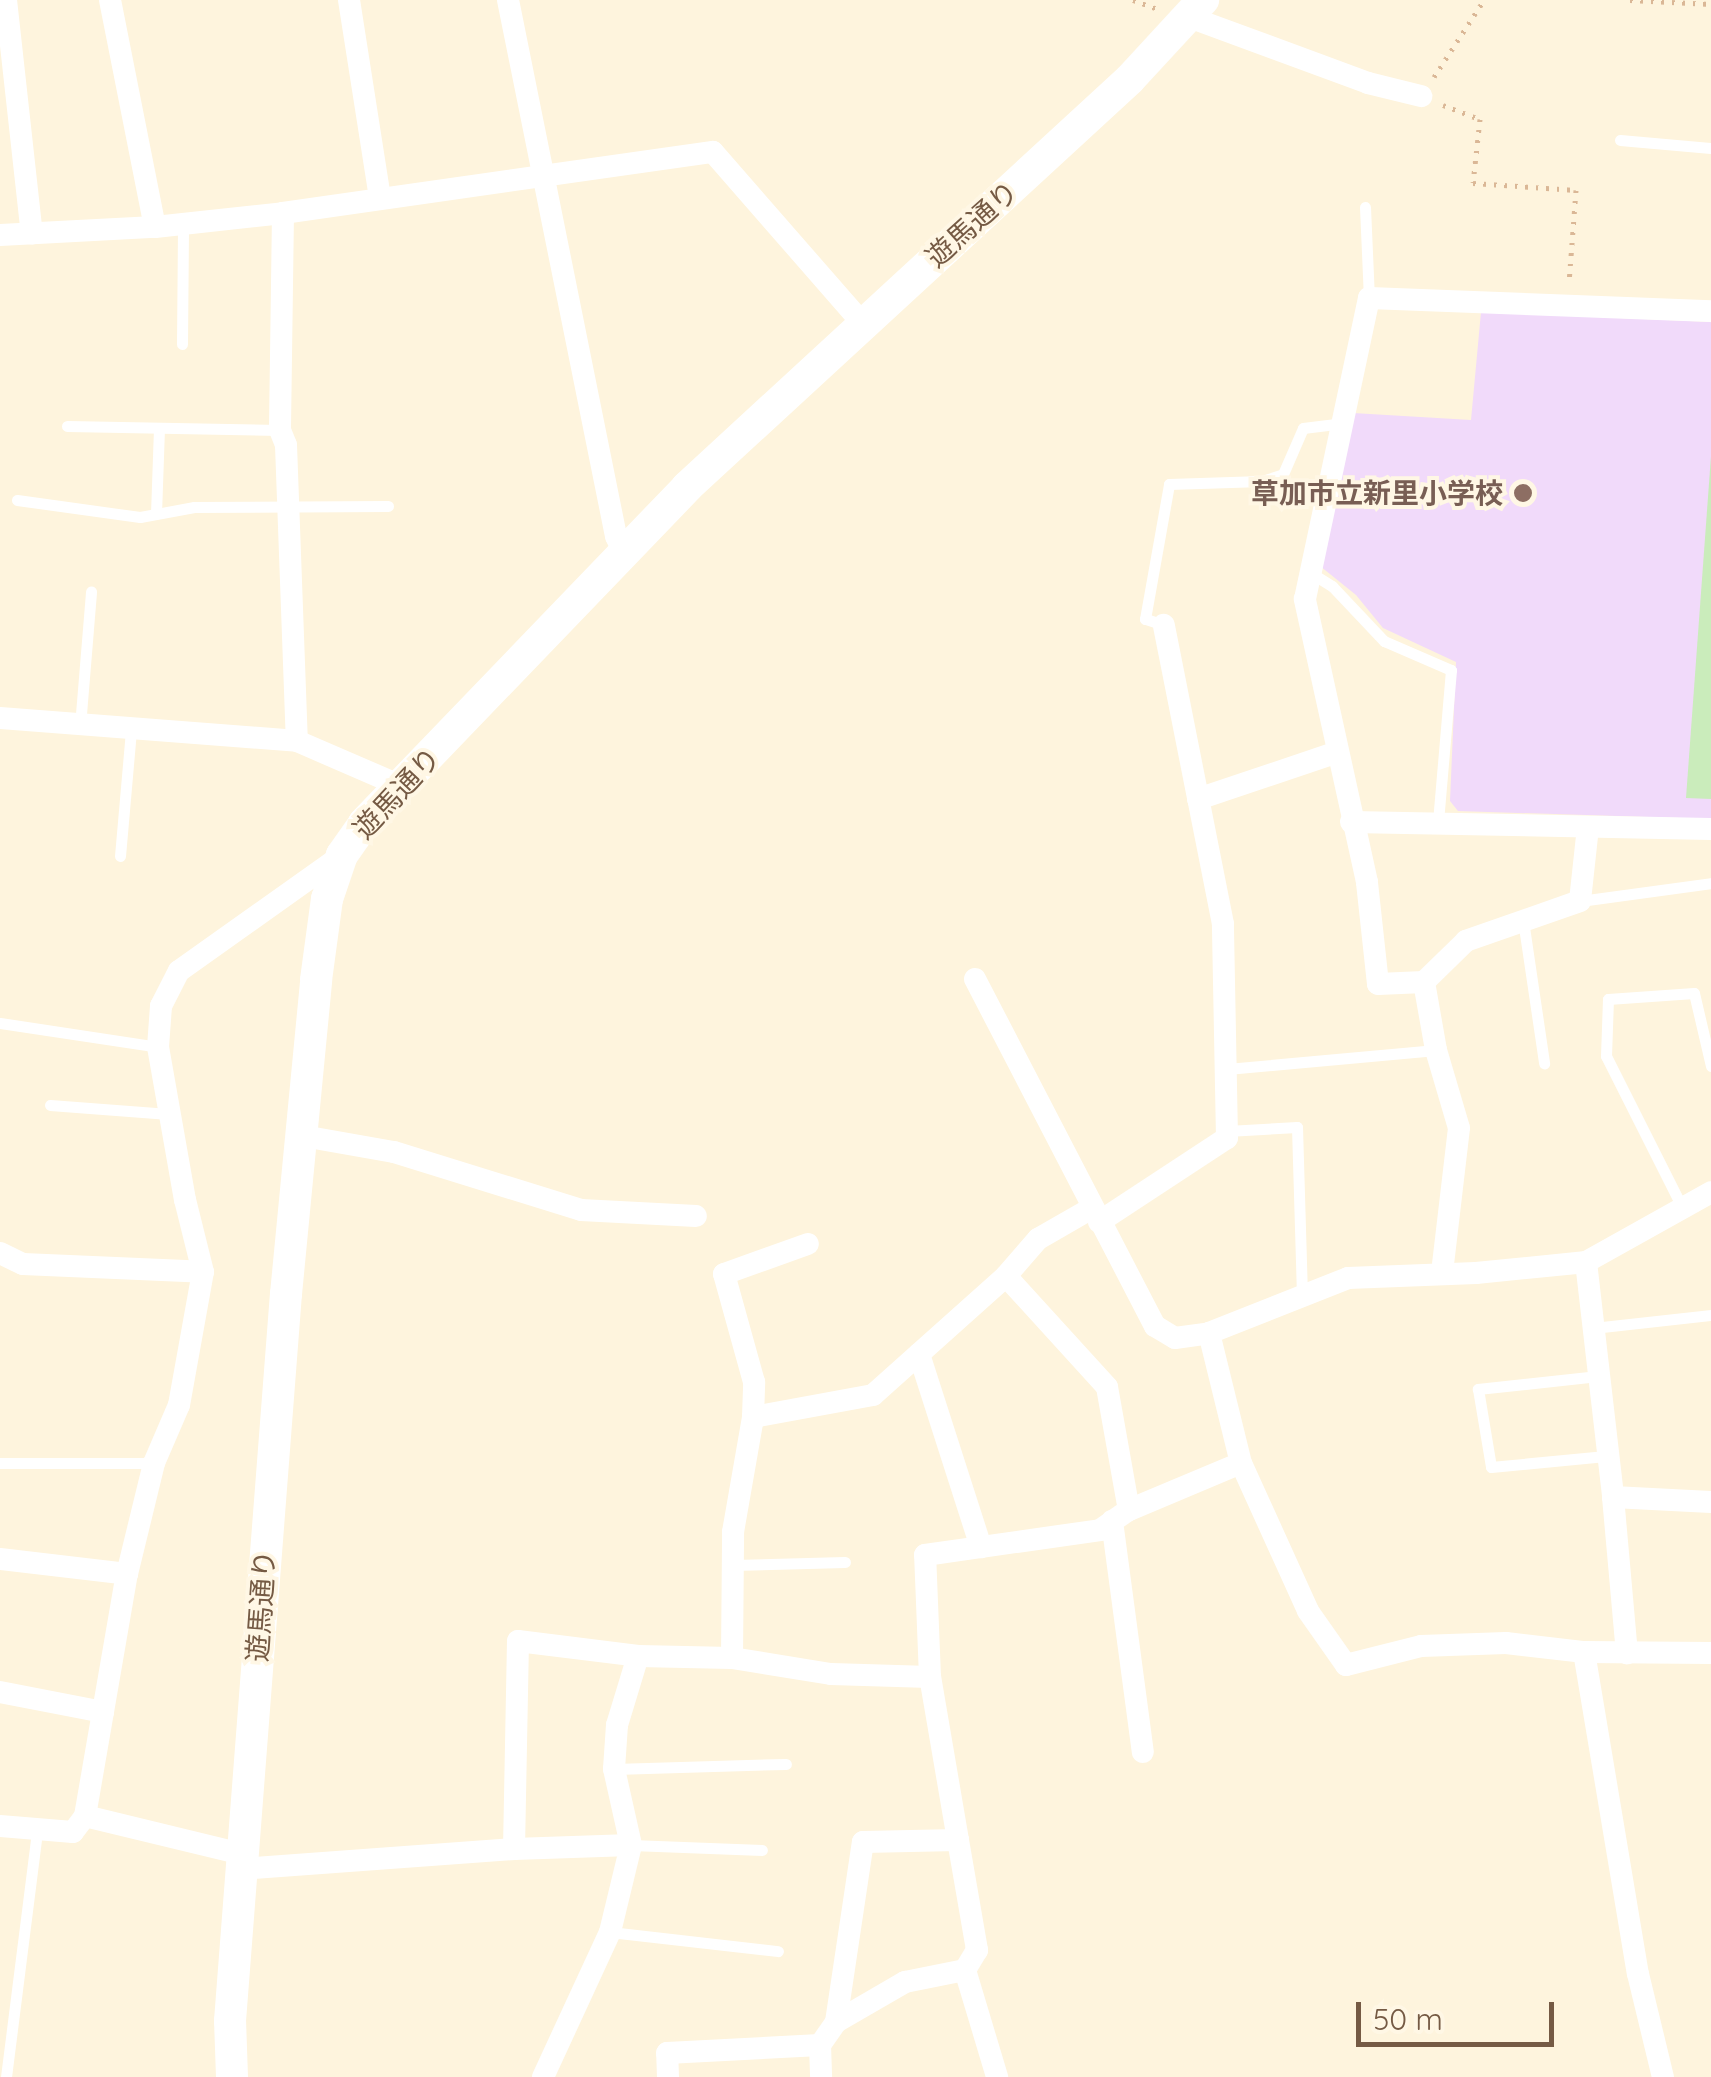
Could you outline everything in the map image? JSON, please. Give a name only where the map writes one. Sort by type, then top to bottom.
[{"type":"street","points":[[6,0],[32,234]]},
{"type":"street","points":[[110,0],[155,227]]},
{"type":"street","points":[[349,0],[380,197]]},
{"type":"street","points":[[508,0],[616,536],[624,554]]},
{"type":"street","points":[[1196,8],[1368,84],[1421,96]]},
{"type":"street","name":"遊馬通り","points":[[232,2077],[230,2021],[302,1136],[327,899],[342,856],[364,823],[687,487],[1130,79],[1196,8]]},
{"type":"street","points":[[0,236],[155,227],[282,213],[713,152],[862,322]]},
{"type":"street","points":[[282,213],[280,430],[286,444],[285,506],[297,741]]},
{"type":"street","points":[[1588,826],[1580,901],[1466,940],[1424,982],[1378,984],[1367,882],[1335,753],[1305,599],[1368,298],[1711,311]]},
{"type":"street","points":[[753,1416],[873,1395],[1006,1276],[1038,1239],[1096,1215],[1227,1138],[1224,924],[1164,626]]},
{"type":"street","points":[[0,718],[297,741],[401,786]]},
{"type":"street","points":[[1198,799],[1335,753]]},
{"type":"street","points":[[1351,822],[1711,829]]},
{"type":"street","points":[[0,1826],[74,1832],[85,1816],[127,1574],[154,1462],[179,1405],[203,1272],[158,1048],[161,1006],[179,971],[342,856]]},
{"type":"street","points":[[975,979],[1155,1326],[1175,1338],[1209,1333],[1348,1278],[1586,1262],[1711,1192]]},
{"type":"street","points":[[1424,982],[1436,1050],[1458,1128],[1442,1272]]},
{"type":"street","points":[[302,1136],[394,1152],[581,1210],[696,1216]]},
{"type":"street","points":[[732,1658],[734,1532],[753,1416],[754,1382],[724,1274],[808,1244]]},
{"type":"street","points":[[0,1253],[22,1264],[203,1272]]},
{"type":"street","points":[[1586,1262],[1627,1652]]},
{"type":"street","points":[[1006,1276],[1106,1387],[1143,1752]]},
{"type":"street","points":[[1209,1333],[1241,1463],[1308,1611],[1346,1665],[1421,1646],[1506,1642],[1584,1652],[1711,1653]]},
{"type":"street","points":[[919,1354],[982,1547]]},
{"type":"street","points":[[997,2077],[965,1970],[977,1950],[930,1677],[925,1555],[1100,1530],[1121,1516],[1241,1463]]},
{"type":"street","points":[[1613,1497],[1711,1502]]},
{"type":"street","points":[[0,1559],[127,1574]]},
{"type":"street","points":[[514,1848],[518,1641],[638,1656],[732,1658],[831,1674],[930,1677]]},
{"type":"street","points":[[1584,1652],[1638,1974],[1663,2077]]},
{"type":"street","points":[[543,2077],[610,1932],[631,1845],[614,1769],[617,1725],[638,1656]]},
{"type":"street","points":[[0,1692],[103,1712]]},
{"type":"street","points":[[85,1816],[242,1862],[631,1845]]},
{"type":"street","points":[[836,2022],[863,1842],[958,1840]]},
{"type":"street","points":[[822,2077],[820,2045],[836,2022],[905,1982],[965,1970]]},
{"type":"street","points":[[668,2077],[666,2053],[820,2045]]},
{"type":"lane","points":[[1620,140],[1711,148]]},
{"type":"lane","points":[[1365,207],[1368,298]]},
{"type":"lane","points":[[182,344],[183,223]]},
{"type":"lane","points":[[1164,626],[1145,618],[1169,484],[1262,482],[1282,474],[1302,428],[1344,423]]},
{"type":"lane","points":[[67,426],[280,430]]},
{"type":"lane","points":[[156,514],[159,428]]},
{"type":"lane","points":[[18,500],[140,517],[194,507],[388,506]]},
{"type":"lane","points":[[1311,573],[1332,586],[1384,641],[1451,670],[1438,822]]},
{"type":"lane","points":[[80,726],[91,591]]},
{"type":"lane","points":[[120,856],[132,729]]},
{"type":"lane","points":[[1580,901],[1711,883]]},
{"type":"lane","points":[[1523,920],[1544,1063]]},
{"type":"lane","points":[[1684,1209],[1606,1056],[1608,999],[1694,993],[1711,1066]]},
{"type":"lane","points":[[0,1023],[158,1048]]},
{"type":"lane","points":[[1227,1069],[1436,1050]]},
{"type":"lane","points":[[50,1105],[169,1114]]},
{"type":"lane","points":[[1227,1130],[1297,1127],[1302,1296]]},
{"type":"lane","points":[[1592,1328],[1711,1315]]},
{"type":"lane","points":[[1598,1376],[1478,1389],[1491,1467],[1605,1456]]},
{"type":"lane","points":[[0,1463],[154,1462]]},
{"type":"lane","points":[[733,1565],[846,1562]]},
{"type":"lane","points":[[614,1769],[786,1764]]},
{"type":"lane","points":[[6,2077],[36,1830]]},
{"type":"lane","points":[[631,1845],[762,1850]]},
{"type":"lane","points":[[610,1932],[778,1952]]},
{"type":"path","points":[[1484,0],[1421,96],[1480,119],[1474,183],[1576,190],[1566,307]]},
{"type":"path","points":[[1630,0],[1711,4]]},
{"type":"shaded area","name":"草加市立新里小学校","points":[[1481,312],[1711,322],[1711,819],[1458,811],[1450,801],[1456,662],[1383,628],[1356,595],[1320,566],[1353,413],[1471,420]]},
{"type":"green space","points":[[1711,456],[1711,799],[1686,798]]},
{"type":"place","name":"草加市立新里小学校","points":[[1523,493]]}]
